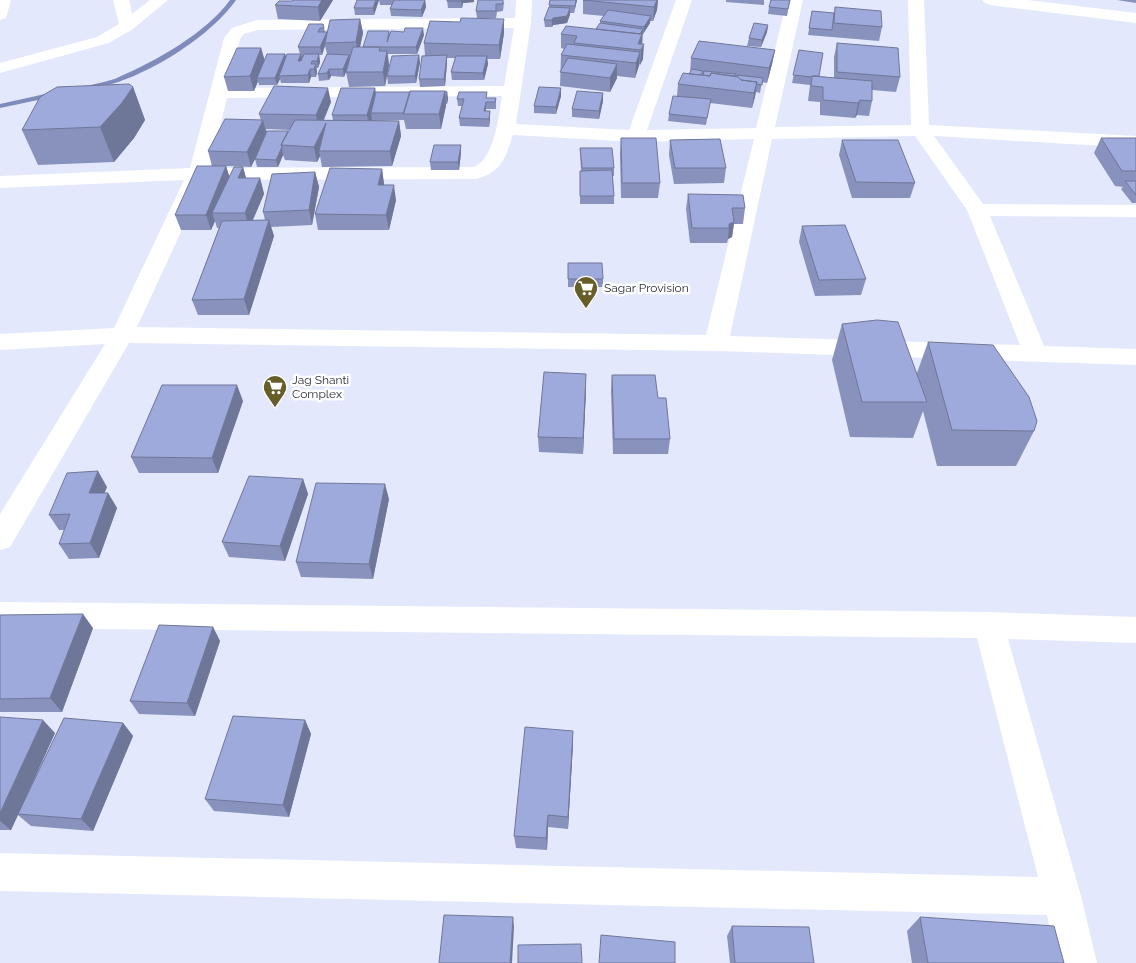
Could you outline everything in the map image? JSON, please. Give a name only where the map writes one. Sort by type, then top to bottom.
[{"type":"street","points":[[0,15],[3,0]]},
{"type":"street","points":[[121,0],[127,26]]},
{"type":"street","points":[[0,68],[103,40],[127,26],[160,0]]},
{"type":"street","points":[[0,182],[197,174],[476,173],[484,170],[494,161],[506,129],[523,23],[524,0]]},
{"type":"street","points":[[636,136],[684,0]]},
{"type":"street","points":[[716,343],[795,0]]},
{"type":"street","points":[[916,0],[920,130],[976,210],[1036,353]]},
{"type":"street","points":[[990,0],[1136,18]]},
{"type":"street","points":[[0,540],[122,334],[202,164],[232,38],[238,31],[257,25],[523,23]]},
{"type":"street","points":[[219,93],[512,91]]},
{"type":"street","points":[[506,129],[636,136],[920,130],[1136,142]]},
{"type":"street","points":[[976,210],[1136,211]]},
{"type":"street","points":[[0,342],[122,334],[716,343],[1136,357]]},
{"type":"street","points":[[0,615],[989,625],[1136,630]]},
{"type":"street","points":[[989,625],[1062,896],[1077,963]]},
{"type":"street","points":[[0,872],[1062,896]]},
{"type":"building","points":[[322,0],[318,7],[275,5],[279,1]]},
{"type":"building","points":[[357,0],[376,0],[373,8],[354,8]]},
{"type":"building","points":[[394,0],[425,0],[421,10],[390,9]]},
{"type":"building","points":[[478,0],[503,0],[503,4],[496,4],[496,11],[476,11]]},
{"type":"building","points":[[550,0],[576,0],[575,6],[549,5]]},
{"type":"building","points":[[583,0],[657,0],[654,7]]},
{"type":"building","points":[[771,0],[790,0],[788,9],[769,7]]},
{"type":"building","points":[[549,7],[570,8],[567,16],[544,20]]},
{"type":"building","points":[[835,7],[881,11],[882,27],[834,23]]},
{"type":"building","points":[[608,10],[651,16],[644,27],[600,21]]},
{"type":"building","points":[[812,11],[834,13],[832,30],[809,28]]},
{"type":"building","points":[[461,18],[504,19],[499,45],[424,43],[430,21],[460,22]]},
{"type":"building","points":[[360,19],[356,42],[325,43],[330,20]]},
{"type":"building","points":[[600,23],[643,29],[640,34],[596,29]]},
{"type":"building","points":[[754,23],[768,25],[762,40],[749,38]]},
{"type":"building","points":[[309,24],[323,24],[324,28],[320,28],[318,32],[327,32],[320,47],[298,47]]},
{"type":"building","points":[[566,26],[642,34],[638,44],[644,44],[641,50],[574,43],[577,36],[561,34]]},
{"type":"building","points":[[405,28],[423,28],[416,47],[363,47],[368,31],[389,31],[387,42],[391,31],[404,32]]},
{"type":"building","points":[[699,41],[775,50],[769,68],[691,58]]},
{"type":"building","points":[[837,43],[898,48],[900,77],[837,72]]},
{"type":"building","points":[[567,44],[640,52],[636,63],[561,55]]},
{"type":"building","points":[[353,47],[380,47],[379,51],[387,51],[383,72],[346,72]]},
{"type":"building","points":[[237,48],[261,48],[250,76],[224,77]]},
{"type":"building","points":[[799,50],[823,53],[819,76],[793,75]]},
{"type":"building","points":[[267,54],[285,54],[275,78],[257,78]]},
{"type":"building","points":[[287,54],[301,54],[298,61],[301,61],[304,54],[319,54],[317,61],[312,61],[311,64],[316,64],[314,69],[310,69],[308,75],[279,76]]},
{"type":"building","points":[[327,54],[349,55],[343,69],[329,69],[327,73],[318,74]]},
{"type":"building","points":[[419,55],[415,76],[387,76],[392,56]]},
{"type":"building","points":[[447,55],[444,79],[419,79],[422,56]]},
{"type":"building","points":[[456,56],[487,56],[483,73],[451,72]]},
{"type":"building","points":[[568,58],[617,64],[610,78],[560,72]]},
{"type":"building","points":[[692,69],[703,71],[701,75],[689,74]]},
{"type":"building","points":[[704,71],[736,74],[735,76],[711,73],[710,76],[703,75]]},
{"type":"building","points":[[683,73],[710,76],[711,73],[757,82],[754,93],[678,84]]},
{"type":"building","points":[[737,75],[763,78],[762,85],[756,84],[757,82],[741,80]]},
{"type":"building","points":[[812,76],[872,81],[872,101],[860,100],[858,103],[823,100],[823,87],[811,86]]},
{"type":"building","points":[[129,84],[133,87],[121,104],[100,127],[22,130],[40,97],[57,87]]},
{"type":"building","points":[[274,86],[328,88],[316,115],[259,114]]},
{"type":"building","points":[[539,87],[561,88],[556,107],[534,106]]},
{"type":"building","points":[[341,88],[375,88],[367,115],[332,115]]},
{"type":"building","points":[[410,91],[445,91],[439,114],[403,114]]},
{"type":"building","points":[[577,91],[603,93],[599,111],[572,109]]},
{"type":"building","points":[[376,92],[410,92],[404,113],[371,113]]},
{"type":"building","points":[[459,92],[487,92],[486,98],[496,98],[495,102],[486,102],[484,111],[490,111],[489,119],[459,118],[464,99],[457,99]]},
{"type":"building","points":[[673,96],[711,99],[707,118],[669,114]]},
{"type":"building","points":[[225,119],[263,120],[247,152],[208,151]]},
{"type":"building","points":[[295,120],[399,121],[390,151],[319,151],[326,123],[314,147],[281,145]]},
{"type":"building","points":[[267,131],[288,131],[276,160],[255,159]]},
{"type":"building","points":[[621,138],[656,138],[660,183],[622,183]]},
{"type":"building","points":[[1101,138],[1136,138],[1136,171],[1122,171]]},
{"type":"building","points":[[720,139],[726,168],[675,168],[670,140]]},
{"type":"building","points":[[842,140],[898,140],[915,183],[856,182]]},
{"type":"building","points":[[434,145],[461,145],[458,162],[430,162]]},
{"type":"building","points":[[580,148],[612,148],[614,168],[582,168]]},
{"type":"building","points":[[197,166],[226,166],[206,215],[175,215]]},
{"type":"building","points":[[234,167],[243,167],[238,178],[260,178],[245,213],[212,213]]},
{"type":"building","points":[[330,168],[382,169],[378,185],[394,185],[386,215],[315,214]]},
{"type":"building","points":[[612,170],[614,196],[580,196],[580,171]]},
{"type":"building","points":[[315,172],[309,210],[263,212],[272,174]]},
{"type":"building","points":[[1125,181],[1136,181],[1136,195]]},
{"type":"building","points":[[688,194],[743,195],[745,208],[732,208],[734,222],[729,224],[729,228],[692,228]]},
{"type":"building","points":[[269,220],[244,299],[192,300],[222,221]]},
{"type":"building","points":[[845,225],[866,279],[819,280],[802,226]]},
{"type":"building","points":[[568,263],[602,263],[603,279],[568,279]]},
{"type":"building","points":[[877,320],[898,322],[927,402],[862,402],[842,324]]},
{"type":"building","points":[[928,342],[993,345],[1029,397],[1037,421],[1034,431],[952,430]]},
{"type":"building","points":[[544,372],[586,374],[583,438],[538,437]]},
{"type":"building","points":[[612,375],[655,375],[658,398],[666,398],[670,439],[614,439]]},
{"type":"building","points":[[162,385],[237,385],[212,458],[131,457]]},
{"type":"building","points":[[98,471],[89,493],[108,493],[90,543],[59,544],[70,514],[49,515],[67,473]]},
{"type":"building","points":[[249,476],[303,479],[280,546],[222,542]]},
{"type":"building","points":[[316,483],[385,484],[369,564],[296,562]]},
{"type":"building","points":[[83,614],[50,698],[0,699],[0,615]]},
{"type":"building","points":[[159,625],[213,627],[187,703],[130,701]]},
{"type":"building","points":[[233,716],[305,720],[283,805],[205,799]]},
{"type":"building","points":[[0,717],[43,720],[0,813]]},
{"type":"building","points":[[64,718],[123,723],[81,819],[18,814]]},
{"type":"building","points":[[525,727],[573,731],[568,817],[548,815],[546,838],[514,836]]},
{"type":"building","points":[[444,915],[513,917],[510,963],[439,963]]},
{"type":"building","points":[[920,917],[1054,926],[1064,963],[928,963]]},
{"type":"building","points":[[732,926],[809,927],[814,963],[735,963]]},
{"type":"building","points":[[601,935],[675,942],[675,963],[599,963]]},
{"type":"building","points":[[581,944],[582,963],[518,963],[518,945]]},
{"type":"waterway","points":[[90,87],[107,85],[139,71],[158,60],[213,23],[233,0]]},
{"type":"waterway","points":[[0,106],[54,94]]},
{"type":"place","name":"Sagar Provision","points":[[586,309]]},
{"type":"place","name":"Jag Shanti Complex","points":[[275,408]]}]
